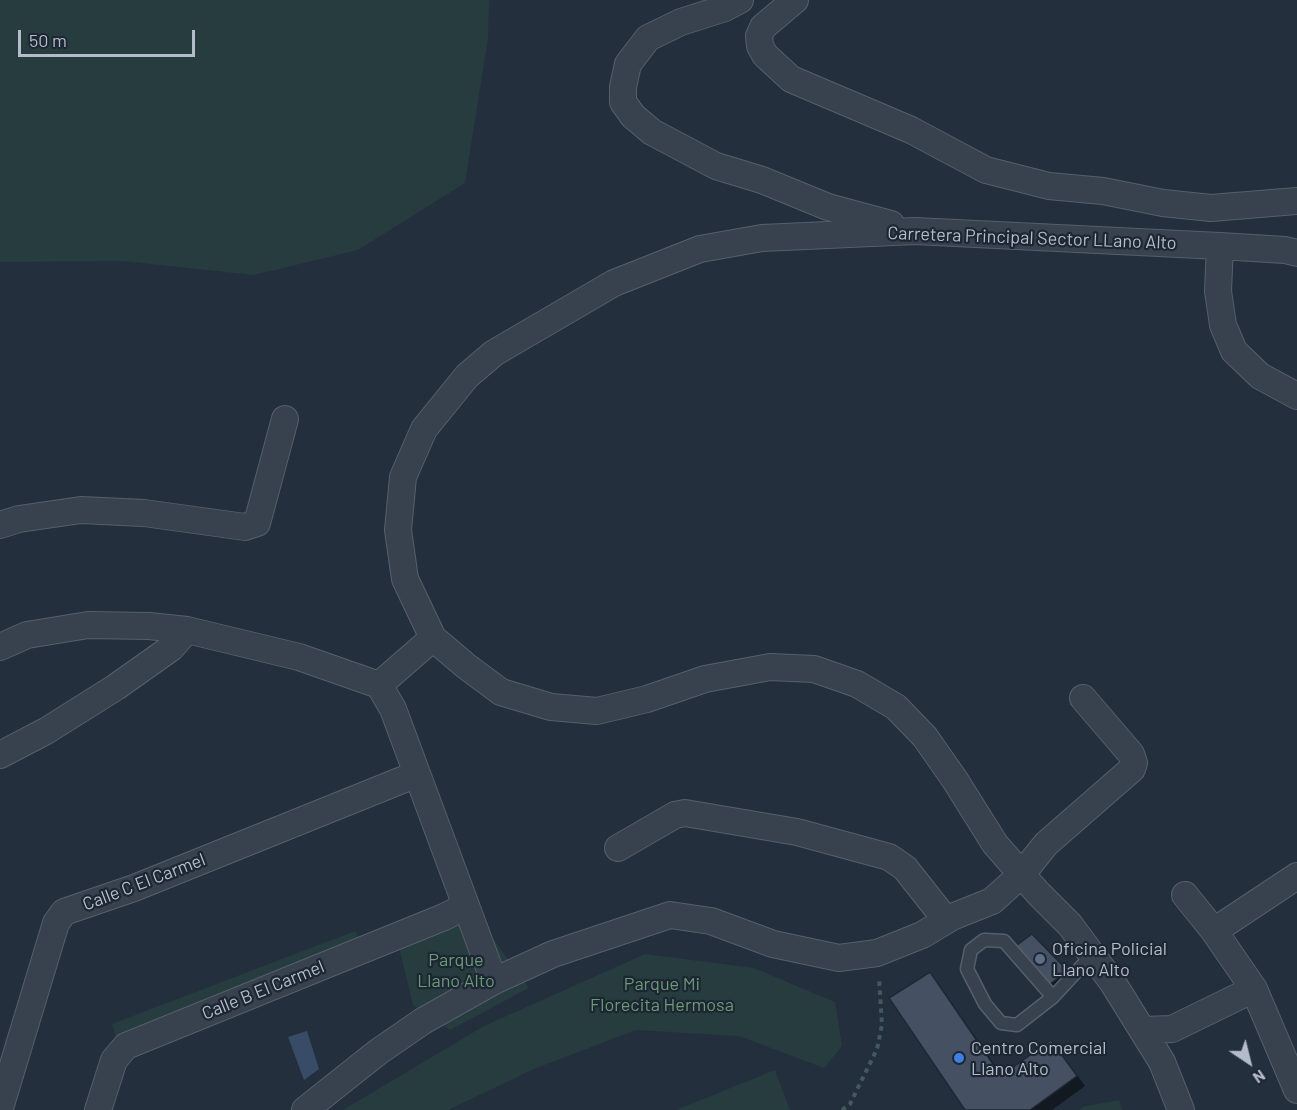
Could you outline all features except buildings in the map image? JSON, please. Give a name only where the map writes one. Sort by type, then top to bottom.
[{"type":"street","points":[[740,0],[725,8],[681,22],[648,38],[628,64],[623,87],[623,102],[633,116],[652,132],[716,166],[762,180],[828,207],[915,231]]},
{"type":"street","points":[[795,0],[763,27],[759,36],[760,46],[765,55],[791,79],[911,130],[986,170],[1049,186],[1103,191],[1163,203],[1211,208],[1297,201]]},
{"type":"street","name":"Carretera Principal Sector LLano Alto","points":[[1181,1110],[1162,1062],[1092,955],[1070,925],[994,844],[967,798],[925,737],[896,707],[857,684],[814,669],[770,667],[705,679],[647,699],[597,711],[550,707],[501,692],[433,638],[405,579],[398,530],[403,477],[424,429],[467,376],[494,353],[614,283],[700,249],[762,238],[915,231],[1220,246],[1285,250],[1297,253]]},
{"type":"street","points":[[1220,246],[1218,291],[1223,325],[1234,351],[1260,376],[1297,396]]},
{"type":"street","points":[[0,525],[19,519],[81,510],[144,513],[245,527],[257,523],[285,419]]},
{"type":"street","points":[[0,647],[27,635],[88,625],[149,626],[187,630],[299,657],[379,685],[393,709],[494,981]]},
{"type":"street","points":[[0,755],[46,731],[116,687],[171,648],[187,630]]},
{"type":"street","points":[[379,685],[433,638]]},
{"type":"street","points":[[305,1110],[378,1052],[423,1021],[494,981],[554,954],[670,915],[711,921],[773,944],[839,958],[877,953],[922,935],[946,920],[992,901],[1022,874],[1046,844],[1132,769],[1134,763],[1131,754],[1083,698]]},
{"type":"street","name":"Calle C El Carmel","points":[[0,1108],[56,923],[64,912],[134,888],[417,774]]},
{"type":"street","points":[[618,849],[675,815],[685,813],[797,832],[889,857],[905,868],[946,920]]},
{"type":"street","points":[[1214,931],[1297,876]]},
{"type":"street","points":[[1185,895],[1214,931],[1254,989],[1297,1090]]},
{"type":"street","name":"Calle B El Carmel","points":[[98,1110],[114,1060],[126,1046],[466,906]]},
{"type":"street","points":[[1143,1030],[1172,1029],[1254,989]]},
{"type":"lane","points":[[1053,997],[1004,941],[984,940],[971,950],[967,969],[985,1004],[1001,1023],[1017,1025],[1053,997],[1092,955]]},
{"type":"path","points":[[842,1110],[850,1104],[877,1049],[882,1025],[877,953]]},
{"type":"green space","points":[[0,0],[489,0],[488,38],[465,183],[358,250],[254,275],[122,261],[0,262]]},
{"type":"green space","name":"Parque Llano Alto","points":[[471,909],[529,988],[450,1030],[413,1005],[398,943]]},
{"type":"green space","points":[[355,931],[371,959],[122,1059],[112,1024]]},
{"type":"green space","name":"Parque Mi Florecita Hermosa","points":[[645,954],[754,968],[835,1002],[842,1046],[824,1068],[739,1036],[636,1030],[534,1069],[448,1110],[343,1110],[484,1026]]},
{"type":"green space","points":[[775,1070],[790,1110],[676,1110]]},
{"type":"green space","points":[[1119,1100],[1122,1110],[1079,1110],[1083,1107]]},
{"type":"water","points":[[307,1031],[319,1069],[304,1080],[288,1037]]},
{"type":"place","name":"Oficina Policial Llano Alto","points":[[1040,959]]},
{"type":"place","name":"Centro Comercial Llano Alto","points":[[959,1058]]}]
